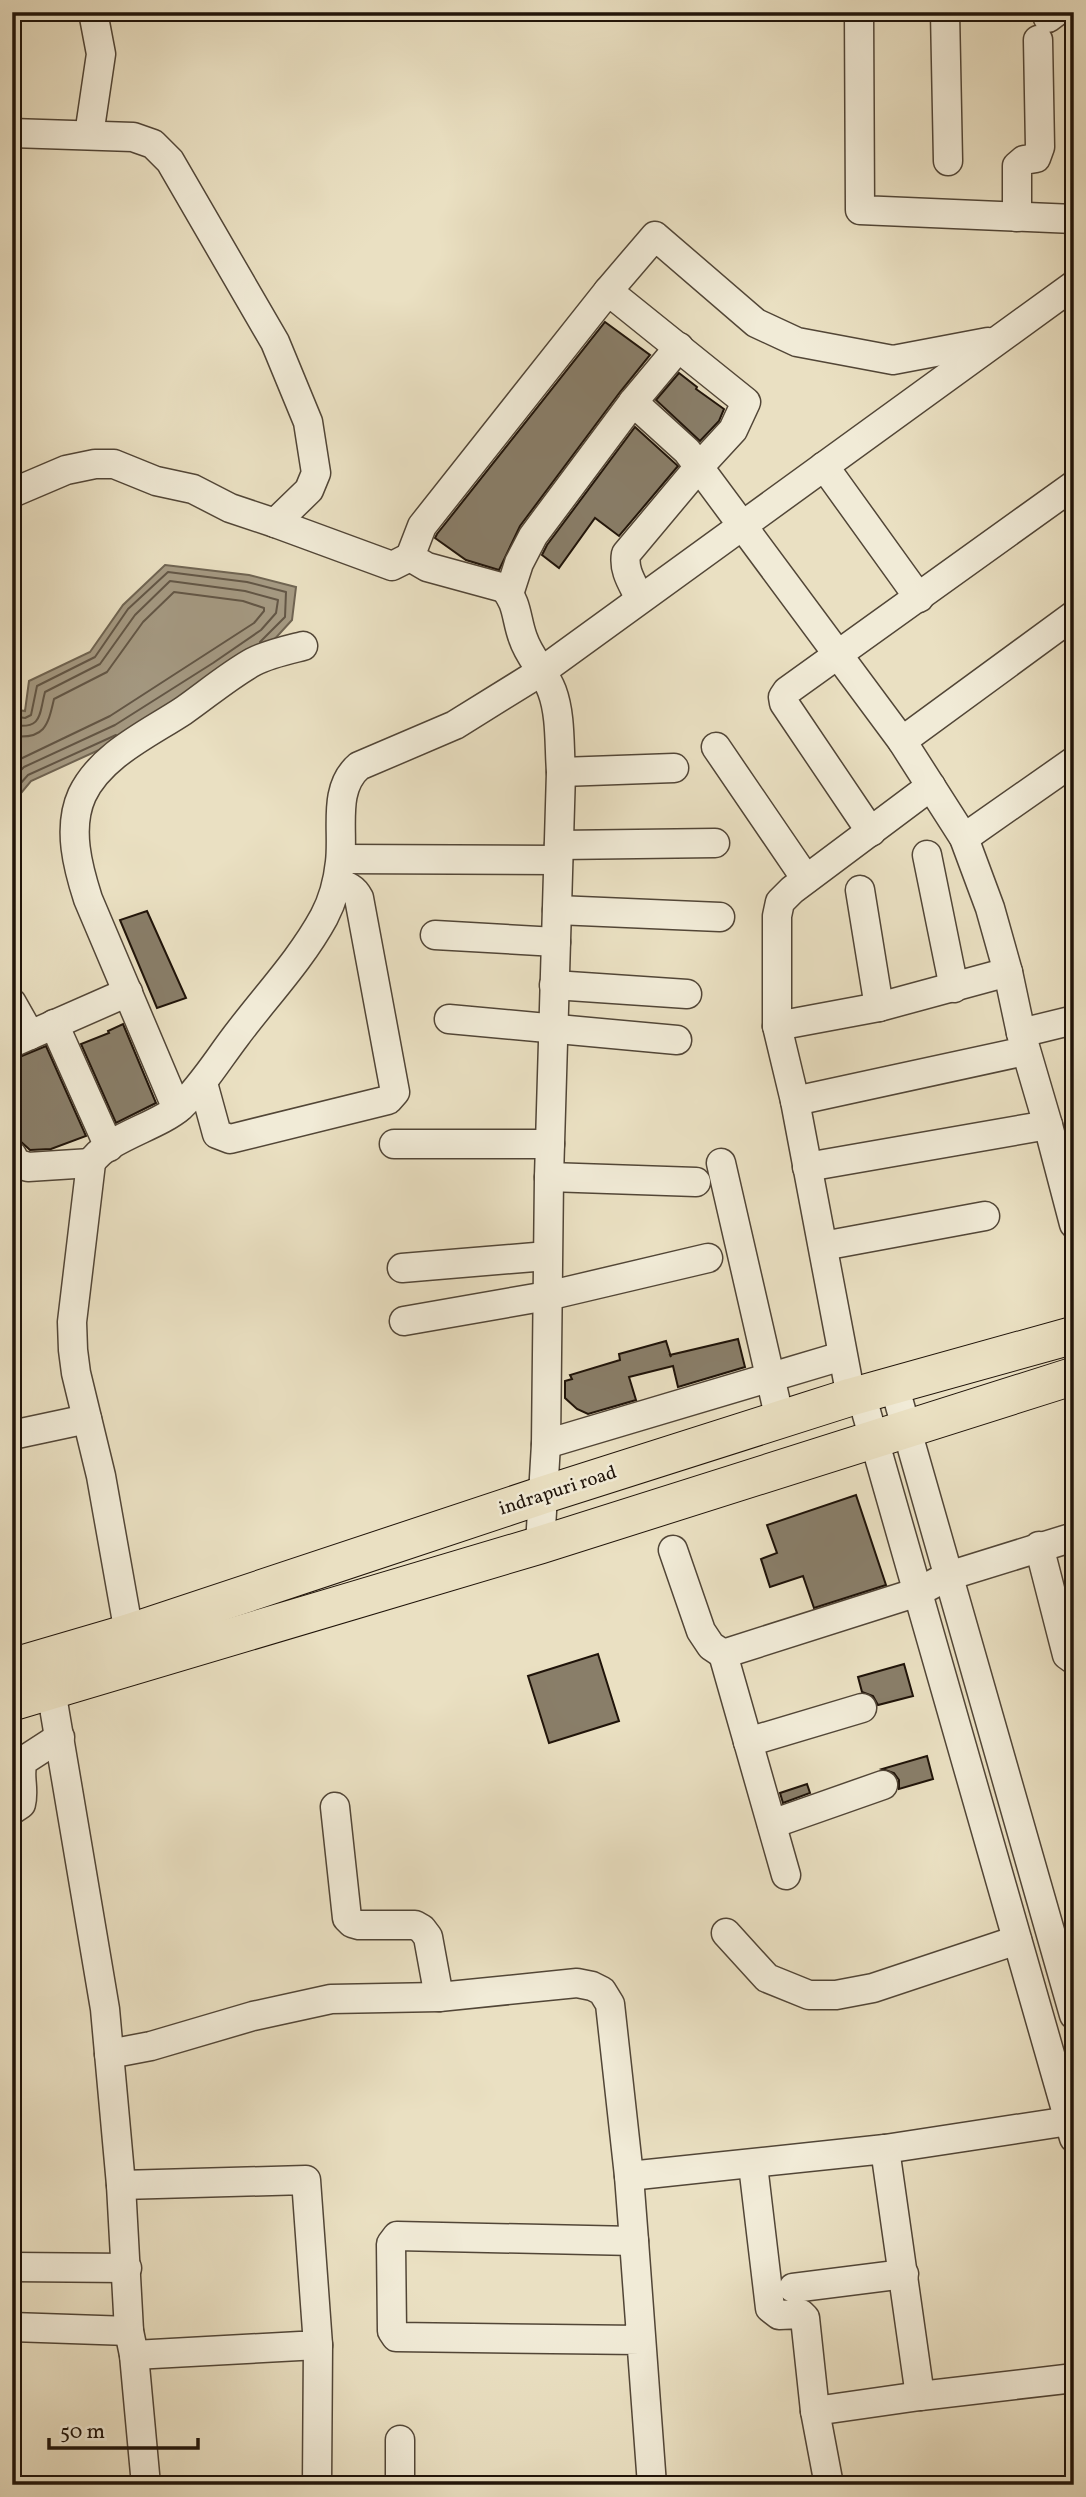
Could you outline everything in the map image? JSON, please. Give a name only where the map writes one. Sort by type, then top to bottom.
[{"type":"main road","name":"indrapuri road","points":[[131,1648],[543,1495],[869,1392],[1074,1335]]},
{"type":"main road","name":"indrapuri road","points":[[12,1702],[36,1671],[540,1545],[1074,1376]]},
{"type":"street","points":[[89,135],[101,54],[93,12]]},
{"type":"street","points":[[859,12],[860,210],[1074,219]]},
{"type":"street","points":[[945,12],[948,161]]},
{"type":"street","points":[[1017,216],[1017,166],[1024,160],[1036,158],[1040,147],[1047,23]]},
{"type":"street","points":[[12,133],[132,137],[153,144],[170,161],[275,342],[308,422],[316,473],[309,490],[275,523]]},
{"type":"street","points":[[12,493],[66,470],[95,464],[114,464],[156,481],[192,489],[230,508],[391,566],[410,557],[422,527],[608,291],[655,236],[756,323],[797,342],[893,360],[996,340]]},
{"type":"street","points":[[12,1155],[16,1163],[28,1167],[100,1155],[177,1109],[203,1083],[303,951],[326,915],[339,871],[342,791],[350,774],[359,766],[455,725],[542,671],[996,340],[1073,289]]},
{"type":"street","points":[[608,291],[746,402],[733,430],[626,554],[627,573],[640,598]]},
{"type":"street","points":[[509,594],[519,563],[533,536],[633,402],[679,348]]},
{"type":"street","points":[[633,402],[687,451],[902,741],[964,838],[990,908],[1008,972],[1023,1042],[1074,1224]]},
{"type":"street","points":[[824,466],[919,598]]},
{"type":"street","points":[[871,832],[783,703],[783,697],[1074,485]]},
{"type":"street","points":[[410,557],[427,567],[504,588],[515,603],[522,637],[552,691],[556,709],[561,772],[547,1256],[546,1444],[540,1545]]},
{"type":"street","points":[[902,741],[1074,615]]},
{"type":"street","points":[[177,1109],[88,899],[78,868],[76,818],[82,795],[101,770],[139,737],[183,711],[254,661],[303,646]]},
{"type":"street","points":[[716,747],[806,879]]},
{"type":"street","points":[[561,772],[674,768]]},
{"type":"street","points":[[964,838],[1072,773]]},
{"type":"street","points":[[931,786],[806,879],[780,902],[777,916],[777,1026],[795,1101],[842,1356],[869,1392],[891,1433],[948,1576],[1074,2015]]},
{"type":"street","points":[[339,871],[715,843]]},
{"type":"street","points":[[928,855],[954,988]]},
{"type":"street","points":[[203,1083],[217,1134],[230,1139],[393,1097],[395,1092],[359,898],[339,871]]},
{"type":"street","points":[[860,890],[879,1007]]},
{"type":"street","points":[[557,910],[720,917]]},
{"type":"street","points":[[435,934],[556,942]]},
{"type":"street","points":[[777,1026],[879,1007],[1008,972]]},
{"type":"street","points":[[554,985],[687,994]]},
{"type":"street","points":[[32,1034],[128,992]]},
{"type":"street","points":[[12,1003],[100,1155],[72,1322],[76,1373],[115,1547],[131,1648]]},
{"type":"street","points":[[449,1019],[677,1040]]},
{"type":"street","points":[[795,1101],[1023,1042],[1074,1020]]},
{"type":"street","points":[[807,1167],[1048,1125]]},
{"type":"street","points":[[394,1144],[550,1144]]},
{"type":"street","points":[[721,1163],[780,1420]]},
{"type":"street","points":[[549,1177],[696,1182]]},
{"type":"street","points":[[823,1247],[985,1216]]},
{"type":"street","points":[[402,1268],[547,1256]]},
{"type":"street","points":[[404,1321],[547,1296],[708,1258]]},
{"type":"street","points":[[546,1444],[842,1356]]},
{"type":"street","points":[[12,1435],[87,1419]]},
{"type":"street","points":[[629,2176],[1071,2130],[918,1592],[891,1433]]},
{"type":"street","points":[[723,1654],[918,1592],[948,1576],[1074,1537]]},
{"type":"street","points":[[1039,1546],[1067,1654],[1074,1660]]},
{"type":"street","points":[[673,1550],[705,1640],[723,1654],[786,1875]]},
{"type":"street","points":[[36,1671],[60,1737],[105,2009],[146,2485]]},
{"type":"street","points":[[748,1742],[862,1708]]},
{"type":"street","points":[[12,1810],[21,1804],[23,1797],[20,1767],[23,1761],[60,1737]]},
{"type":"street","points":[[772,1824],[883,1786]]},
{"type":"street","points":[[335,1807],[347,1918],[359,1925],[415,1925],[422,1929],[428,1937],[439,1997]]},
{"type":"street","points":[[726,1933],[767,1978],[809,1995],[836,1995],[873,1988],[1017,1940]]},
{"type":"street","points":[[109,2054],[152,2046],[240,2019],[331,1999],[439,1997],[561,1983],[592,1986],[602,1992],[610,2004],[629,2176],[652,2485]]},
{"type":"street","points":[[886,2149],[920,2396]]},
{"type":"street","points":[[753,2165],[770,2308],[779,2315],[801,2314],[805,2318],[815,2411],[830,2485]]},
{"type":"street","points":[[121,2185],[306,2180],[318,2345],[317,2485]]},
{"type":"street","points":[[634,2241],[397,2236],[391,2244],[393,2331],[396,2337],[640,2340]]},
{"type":"street","points":[[12,2267],[127,2267]]},
{"type":"street","points":[[793,2288],[904,2274]]},
{"type":"street","points":[[12,2328],[132,2343],[318,2345]]},
{"type":"street","points":[[815,2411],[1074,2378]]},
{"type":"street","points":[[400,2440],[400,2485]]},
{"type":"water","points":[[165,565],[249,575],[296,587],[292,620],[272,642],[123,739],[31,781],[12,804],[12,709],[25,711],[29,681],[90,652],[123,605]]},
{"type":"building","points":[[605,322],[650,355],[520,526],[499,570],[466,560],[435,538],[437,534]]},
{"type":"building","points":[[679,373],[724,409],[719,421],[700,441],[656,400]]},
{"type":"building","points":[[635,427],[678,466],[619,536],[595,518],[559,568],[542,555],[547,545]]},
{"type":"building","points":[[147,911],[186,998],[157,1008],[120,920]]},
{"type":"building","points":[[123,1024],[156,1103],[116,1123],[81,1044],[109,1033],[108,1031]]},
{"type":"building","points":[[46,1046],[86,1136],[51,1149],[30,1150],[19,1140],[12,1125],[12,1060]]},
{"type":"building","points":[[738,1339],[745,1367],[678,1387],[673,1366],[629,1377],[636,1400],[588,1414],[577,1409],[565,1398],[565,1381],[572,1379],[570,1375],[620,1360],[619,1354],[666,1341],[670,1355]]},
{"type":"building","points":[[856,1495],[886,1585],[814,1608],[803,1576],[770,1587],[761,1559],[777,1553],[767,1525]]},
{"type":"building","points":[[598,1654],[619,1721],[549,1743],[528,1676]]},
{"type":"building","points":[[904,1664],[913,1696],[878,1705],[873,1696],[862,1692],[858,1677]]},
{"type":"building","points":[[927,1756],[933,1779],[899,1789],[899,1780],[894,1773],[882,1769]]},
{"type":"building","points":[[807,1784],[810,1793],[783,1803],[780,1793]]}]
